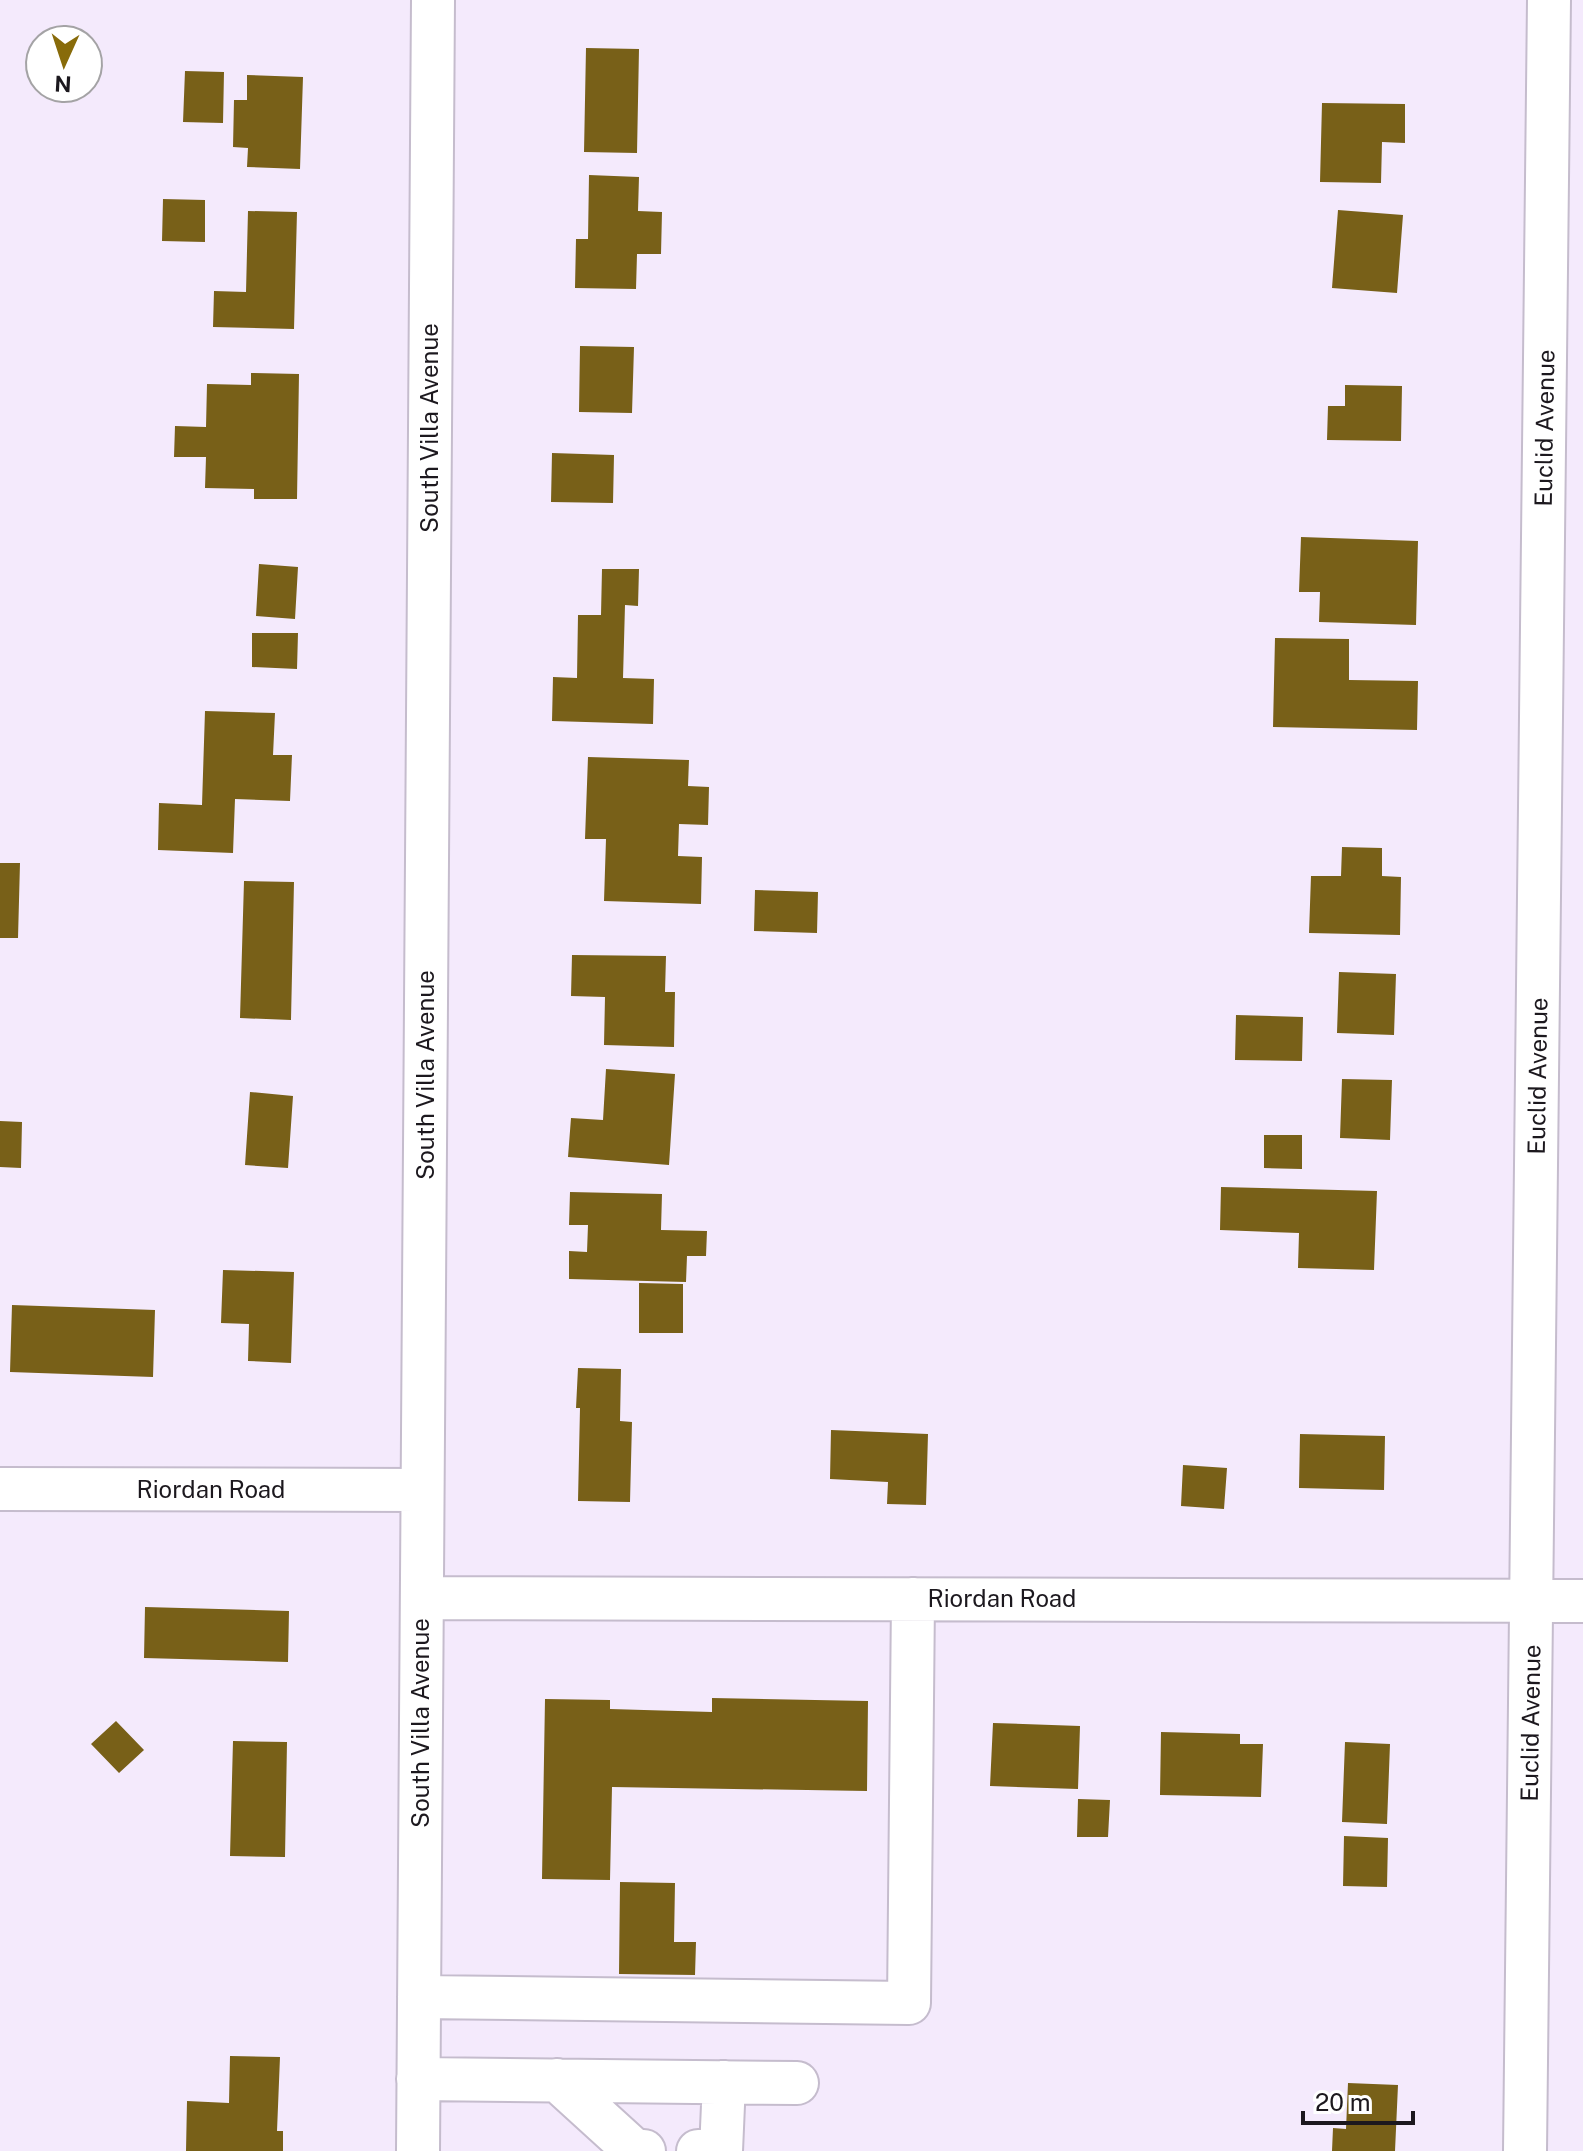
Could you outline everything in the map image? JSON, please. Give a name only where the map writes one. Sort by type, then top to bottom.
[{"type":"street","name":"South Villa Avenue","points":[[418,2151],[433,0]]},
{"type":"street","name":"Euclid Avenue","points":[[1525,2151],[1549,0]]},
{"type":"street","name":"Riordan Road","points":[[0,1489],[422,1490]]},
{"type":"street","name":"Riordan Road","points":[[422,1598],[1583,1601]]},
{"type":"street","points":[[419,1997],[909,2003],[913,1599]]},
{"type":"street","points":[[418,2079],[797,2083]]},
{"type":"street","points":[[557,2080],[635,2151],[644,2151]]},
{"type":"street","points":[[698,2151],[721,2151],[724,2082]]},
{"type":"building","points":[[586,48],[639,49],[637,153],[584,152]]},
{"type":"building","points":[[185,71],[224,72],[223,123],[183,122]]},
{"type":"building","points":[[247,75],[303,77],[300,169],[247,167],[248,148],[233,147],[234,100],[247,100]]},
{"type":"building","points":[[1322,103],[1405,104],[1405,143],[1382,142],[1381,183],[1320,182]]},
{"type":"building","points":[[589,175],[639,177],[638,211],[662,212],[661,254],[637,254],[636,289],[575,288],[576,239],[588,239]]},
{"type":"building","points":[[163,199],[205,200],[205,242],[162,241]]},
{"type":"building","points":[[1338,210],[1403,215],[1397,293],[1332,288]]},
{"type":"building","points":[[248,211],[297,212],[294,329],[213,327],[214,291],[246,292]]},
{"type":"building","points":[[580,346],[634,347],[632,413],[579,412]]},
{"type":"building","points":[[251,373],[299,374],[297,499],[254,499],[254,489],[205,488],[206,457],[174,457],[175,426],[206,427],[207,384],[251,385]]},
{"type":"building","points":[[1345,385],[1402,386],[1401,441],[1327,440],[1328,406],[1345,406]]},
{"type":"building","points":[[552,453],[614,455],[613,503],[551,502]]},
{"type":"building","points":[[1301,537],[1418,541],[1416,625],[1319,622],[1320,592],[1299,592]]},
{"type":"building","points":[[259,564],[298,567],[295,619],[256,616]]},
{"type":"building","points":[[602,569],[639,569],[638,606],[625,605],[623,678],[654,679],[653,724],[552,721],[553,677],[577,678],[578,615],[601,615]]},
{"type":"building","points":[[252,633],[298,633],[297,669],[252,667]]},
{"type":"building","points":[[1275,638],[1349,639],[1349,680],[1418,681],[1417,730],[1273,727]]},
{"type":"building","points":[[205,711],[275,713],[273,755],[292,755],[290,801],[235,799],[233,853],[158,850],[159,803],[202,805]]},
{"type":"building","points":[[588,757],[689,760],[688,786],[709,787],[708,825],[679,824],[678,856],[702,857],[701,904],[604,901],[606,839],[585,839]]},
{"type":"building","points":[[1342,847],[1382,848],[1382,876],[1401,877],[1400,935],[1309,933],[1311,876],[1341,876]]},
{"type":"building","points":[[0,863],[20,863],[18,938],[0,938]]},
{"type":"building","points":[[244,881],[294,882],[291,1020],[240,1018]]},
{"type":"building","points":[[755,890],[818,892],[817,933],[754,931]]},
{"type":"building","points":[[572,955],[666,956],[665,992],[675,992],[674,1047],[604,1045],[605,997],[571,996]]},
{"type":"building","points":[[1339,972],[1396,974],[1394,1035],[1337,1033]]},
{"type":"building","points":[[1236,1015],[1303,1017],[1302,1061],[1235,1060]]},
{"type":"building","points":[[606,1069],[675,1074],[669,1165],[568,1157],[571,1118],[603,1120]]},
{"type":"building","points":[[1342,1079],[1392,1080],[1390,1140],[1340,1138]]},
{"type":"building","points":[[250,1092],[293,1096],[288,1168],[245,1165]]},
{"type":"building","points":[[0,1121],[22,1122],[21,1168],[0,1167]]},
{"type":"building","points":[[1264,1135],[1302,1135],[1302,1169],[1264,1168]]},
{"type":"building","points":[[1221,1187],[1377,1191],[1374,1270],[1298,1268],[1299,1233],[1220,1230]]},
{"type":"building","points":[[570,1192],[662,1194],[661,1230],[707,1231],[706,1256],[687,1256],[686,1282],[569,1279],[569,1251],[587,1252],[588,1225],[569,1225]]},
{"type":"building","points":[[223,1270],[294,1272],[291,1363],[248,1361],[249,1324],[221,1323]]},
{"type":"building","points":[[639,1283],[683,1284],[683,1333],[639,1333]]},
{"type":"building","points":[[12,1305],[155,1310],[153,1377],[10,1372]]},
{"type":"building","points":[[578,1368],[621,1369],[620,1421],[632,1422],[630,1502],[578,1501]]},
{"type":"building","points":[[831,1430],[928,1434],[926,1505],[887,1504],[888,1482],[830,1479]]},
{"type":"building","points":[[1300,1434],[1385,1436],[1384,1490],[1299,1488]]},
{"type":"building","points":[[1183,1465],[1227,1468],[1224,1509],[1181,1506]]},
{"type":"building","points":[[145,1607],[289,1611],[288,1662],[144,1658]]},
{"type":"building","points":[[712,1698],[868,1701],[867,1791],[612,1787],[610,1880],[542,1879],[545,1699],[610,1700],[610,1709],[712,1712]]},
{"type":"building","points":[[116,1721],[144,1750],[119,1773],[91,1744]]},
{"type":"building","points":[[993,1723],[1080,1726],[1078,1789],[990,1786]]},
{"type":"building","points":[[1161,1732],[1240,1734],[1240,1744],[1263,1744],[1261,1797],[1160,1795]]},
{"type":"building","points":[[233,1741],[287,1742],[285,1857],[230,1856]]},
{"type":"building","points":[[1345,1742],[1390,1744],[1387,1824],[1342,1822]]},
{"type":"building","points":[[1078,1799],[1110,1800],[1108,1837],[1077,1837]]},
{"type":"building","points":[[1344,1836],[1388,1838],[1387,1887],[1343,1886]]},
{"type":"building","points":[[620,1882],[675,1883],[674,1942],[696,1942],[695,1975],[619,1974]]},
{"type":"building","points":[[230,2056],[280,2057],[277,2131],[283,2131],[283,2151],[186,2151],[187,2101],[229,2103]]},
{"type":"building","points":[[1348,2083],[1398,2085],[1395,2151],[1332,2151],[1333,2128],[1346,2129]]}]
